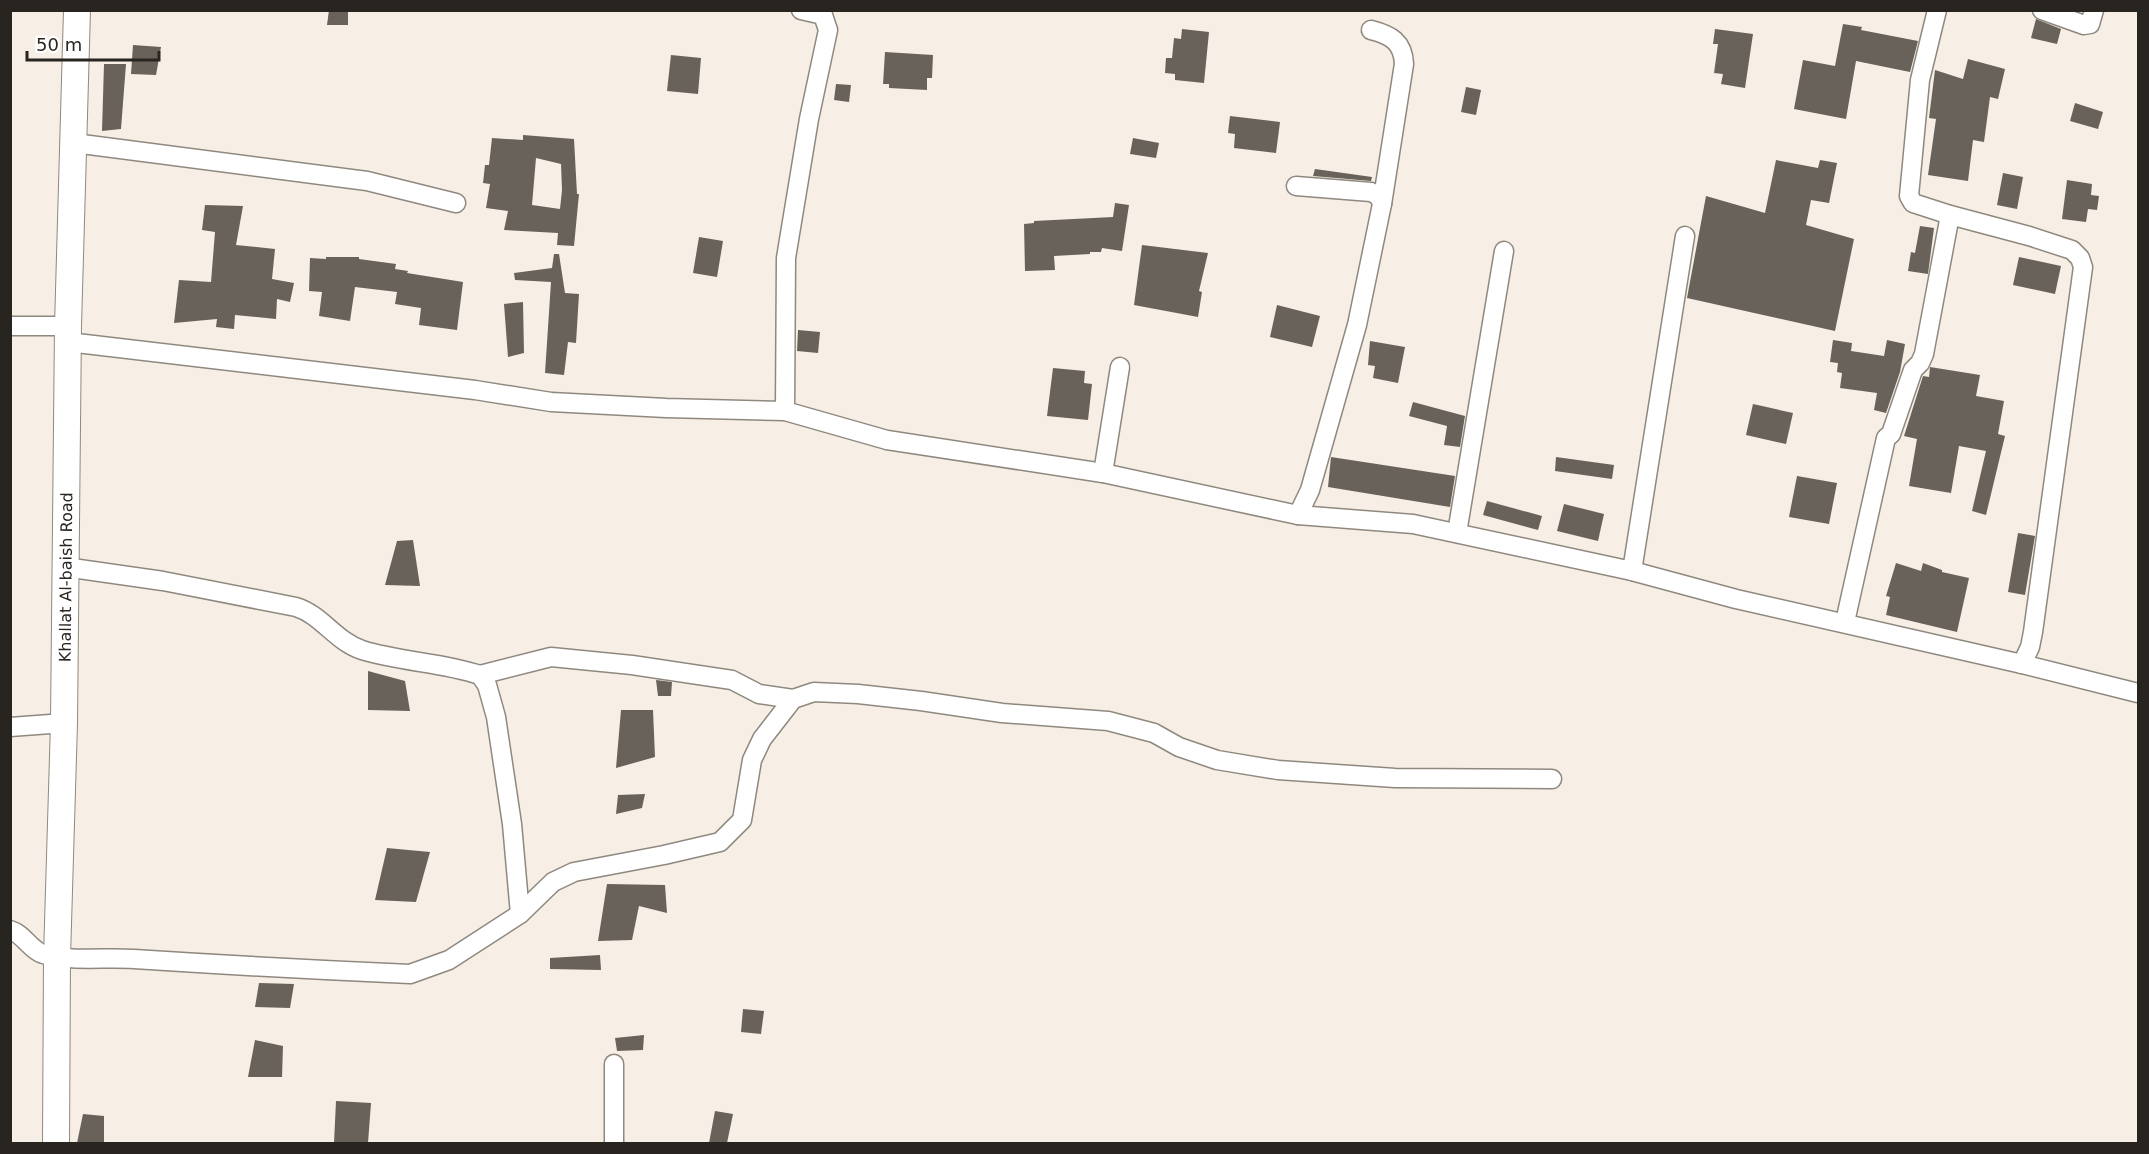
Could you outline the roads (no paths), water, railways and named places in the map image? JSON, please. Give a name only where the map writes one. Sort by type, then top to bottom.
[{"type":"street","name":"Khallat Al-baish Road","points":[[56,1143],[68,334],[77,10]]},
{"type":"street","points":[[785,411],[786,258],[809,119],[828,30],[823,15],[801,10]]},
{"type":"street","points":[[1937,10],[1920,80],[1909,196],[1913,203],[2072,250],[2080,258],[2083,267],[2033,632],[2030,647],[2022,664]]},
{"type":"street","points":[[2042,10],[2084,25],[2090,24],[2094,10]]},
{"type":"street","points":[[1298,515],[1310,490],[1357,325],[1382,204],[1404,64],[1404,53],[1396,40],[1386,33],[1371,30]]},
{"type":"street","points":[[74,143],[367,181],[456,203]]},
{"type":"street","points":[[1296,186],[1371,192],[1379,196],[1382,204]]},
{"type":"street","points":[[1845,622],[1886,438],[1891,434],[1913,370],[1920,363],[1924,354],[1950,215]]},
{"type":"street","points":[[1632,572],[1685,236]]},
{"type":"street","points":[[1457,533],[1504,251]]},
{"type":"street","points":[[10,326],[551,402],[785,411],[886,440],[1103,473],[1298,515],[1413,524],[1457,533],[1632,572],[1736,599],[1845,622],[2139,693]]},
{"type":"street","points":[[1103,473],[1120,367]]},
{"type":"street","points":[[65,567],[163,581],[296,607],[312,614],[340,639],[363,650],[480,675],[551,657],[632,665],[732,680],[759,694],[793,699],[814,692],[858,694],[1002,713],[1108,721],[1154,733],[1179,747],[1217,760],[1278,770],[1395,778],[1552,779]]},
{"type":"street","points":[[480,675],[488,685],[496,717],[512,824],[520,914]]},
{"type":"street","points":[[10,930],[21,934],[39,953],[57,957],[129,958],[252,967],[410,974],[450,960],[520,914],[553,882],[574,872],[720,842],[742,820],[752,760],[762,739],[793,699]]},
{"type":"street","points":[[10,727],[64,723]]},
{"type":"street","points":[[614,1065],[614,1143]]}]
